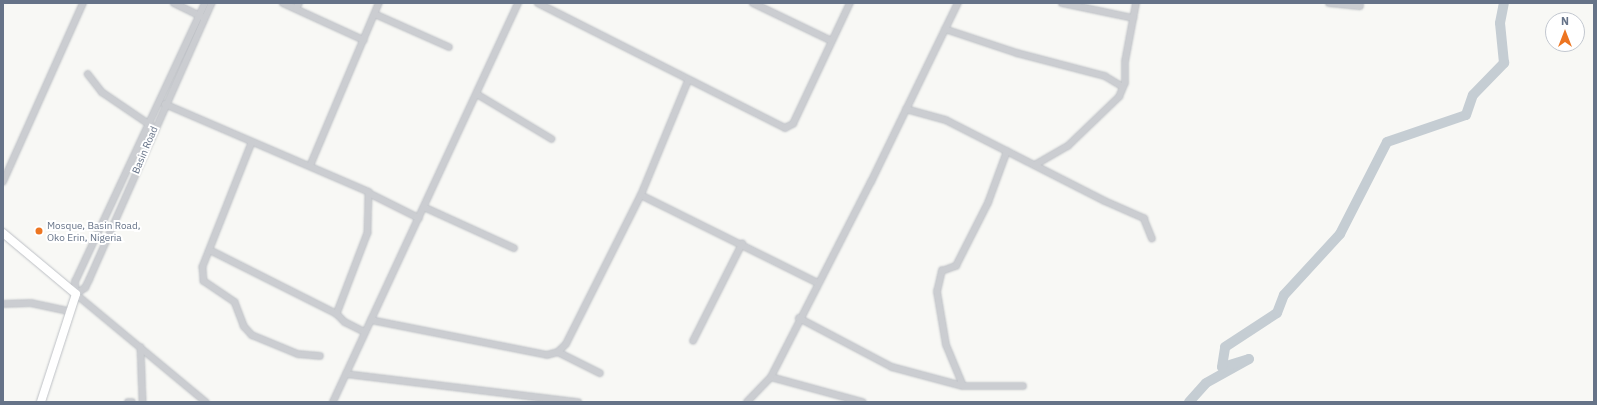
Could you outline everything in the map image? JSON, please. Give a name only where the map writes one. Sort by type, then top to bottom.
[{"type":"street","points":[[3,182],[83,3]]},
{"type":"street","points":[[174,3],[202,17]]},
{"type":"street","name":"Basin Road","points":[[41,402],[69,311],[76,294],[75,282],[165,104],[202,17],[205,3]]},
{"type":"street","name":"Basin Road","points":[[76,294],[85,288],[153,126],[202,17],[212,3]]},
{"type":"street","points":[[283,3],[364,40]]},
{"type":"street","points":[[296,9],[299,3]]},
{"type":"street","points":[[310,166],[379,3]]},
{"type":"street","points":[[332,402],[424,208],[518,3]]},
{"type":"street","points":[[538,3],[688,81],[784,128],[790,128],[830,40],[850,3]]},
{"type":"street","points":[[753,3],[830,40]]},
{"type":"street","points":[[747,402],[771,377],[958,3]]},
{"type":"street","points":[[1062,3],[1133,18]]},
{"type":"street","points":[[1035,165],[1068,146],[1119,97],[1123,87],[1136,3]]},
{"type":"street","points":[[1329,3],[1360,6],[1360,3]]},
{"type":"street","points":[[375,14],[450,47]]},
{"type":"street","points":[[945,29],[1017,53],[1105,76],[1123,87]]},
{"type":"street","points":[[88,74],[102,92],[153,126]]},
{"type":"street","points":[[371,320],[547,355],[558,352],[566,344],[641,195],[688,81]]},
{"type":"street","points":[[477,94],[552,139]]},
{"type":"street","points":[[165,104],[252,143],[310,166],[419,218]]},
{"type":"street","points":[[906,109],[946,120],[1105,201],[1144,218],[1152,238]]},
{"type":"street","points":[[252,143],[212,251],[203,268],[204,281],[235,302],[244,326],[252,335],[298,354],[320,356]]},
{"type":"street","points":[[963,386],[946,345],[937,292],[942,271],[956,266],[988,203],[1007,151]]},
{"type":"street","points":[[337,314],[368,233],[369,194]]},
{"type":"street","points":[[641,195],[818,283]]},
{"type":"street","points":[[424,208],[514,248]]},
{"type":"street","points":[[3,233],[206,402]]},
{"type":"street","points":[[693,341],[742,244]]},
{"type":"street","points":[[212,251],[337,314],[345,322],[365,332]]},
{"type":"street","points":[[79,274],[88,280]]},
{"type":"street","points":[[3,304],[31,303],[69,311]]},
{"type":"street","points":[[800,318],[892,367],[963,386],[1023,386]]},
{"type":"street","points":[[141,347],[143,402]]},
{"type":"street","points":[[558,352],[600,373]]},
{"type":"street","points":[[346,374],[578,402]]},
{"type":"street","points":[[771,377],[850,400],[863,402]]},
{"type":"waterway","points":[[1189,402],[1206,383],[1249,359],[1222,367],[1225,347],[1277,313],[1284,295],[1340,234],[1387,142],[1466,115],[1473,95],[1504,63],[1500,23],[1504,3]]},
{"type":"place","name":"Mosque, Basin Road, Oko Erin, Nigeria","points":[[39,231]]}]
